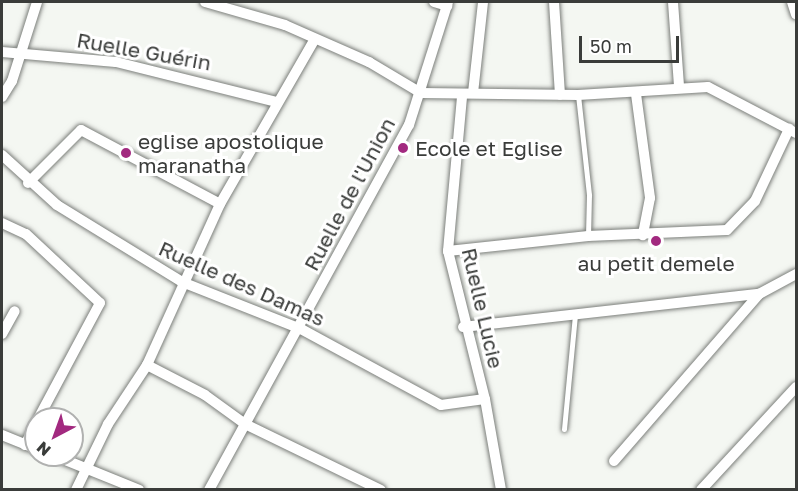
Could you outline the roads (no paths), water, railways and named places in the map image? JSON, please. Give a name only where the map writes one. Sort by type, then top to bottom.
[{"type":"street","points":[[2,97],[22,54],[37,2]]},
{"type":"street","points":[[205,2],[315,39],[421,93],[462,97],[473,93],[636,94],[680,85],[708,87],[793,131],[743,219],[727,230],[588,236],[448,251]]},
{"type":"street","points":[[435,2],[448,4]]},
{"type":"street","points":[[473,93],[483,2]]},
{"type":"street","points":[[554,2],[560,95]]},
{"type":"street","points":[[673,2],[680,85]]},
{"type":"street","points":[[792,2],[796,14]]},
{"type":"street","name":"Ruelle de l'Union","points":[[209,489],[301,329],[409,125],[448,4]]},
{"type":"street","points":[[76,489],[86,467],[147,365],[182,282],[220,204],[276,102],[315,39]]},
{"type":"street","name":"Ruelle Guérin","points":[[2,52],[116,62],[276,102]]},
{"type":"street","points":[[636,94],[650,198],[643,235]]},
{"type":"street","name":"Ruelle Lucie","points":[[462,97],[448,251],[463,327],[485,399],[501,489]]},
{"type":"street","points":[[28,183],[60,145],[81,129],[220,204]]},
{"type":"street","name":"Ruelle des Damas","points":[[2,155],[28,183],[182,282],[301,329],[441,405],[485,399]]},
{"type":"street","points":[[2,223],[26,234],[100,303],[44,407]]},
{"type":"street","points":[[614,461],[759,294],[796,274]]},
{"type":"street","points":[[463,327],[759,294]]},
{"type":"street","points":[[2,334],[15,311]]},
{"type":"street","points":[[147,365],[205,395],[245,424],[381,489]]},
{"type":"street","points":[[701,489],[796,387]]},
{"type":"street","points":[[2,435],[24,444]]},
{"type":"street","points":[[86,467],[139,489]]},
{"type":"lane","points":[[579,95],[588,236]]},
{"type":"lane","points":[[564,429],[575,315]]},
{"type":"place","name":"Ecole et Eglise","points":[[403,148]]},
{"type":"place","name":"eglise apostolique maranatha","points":[[126,153]]},
{"type":"place","name":"au petit demele","points":[[656,241]]}]
